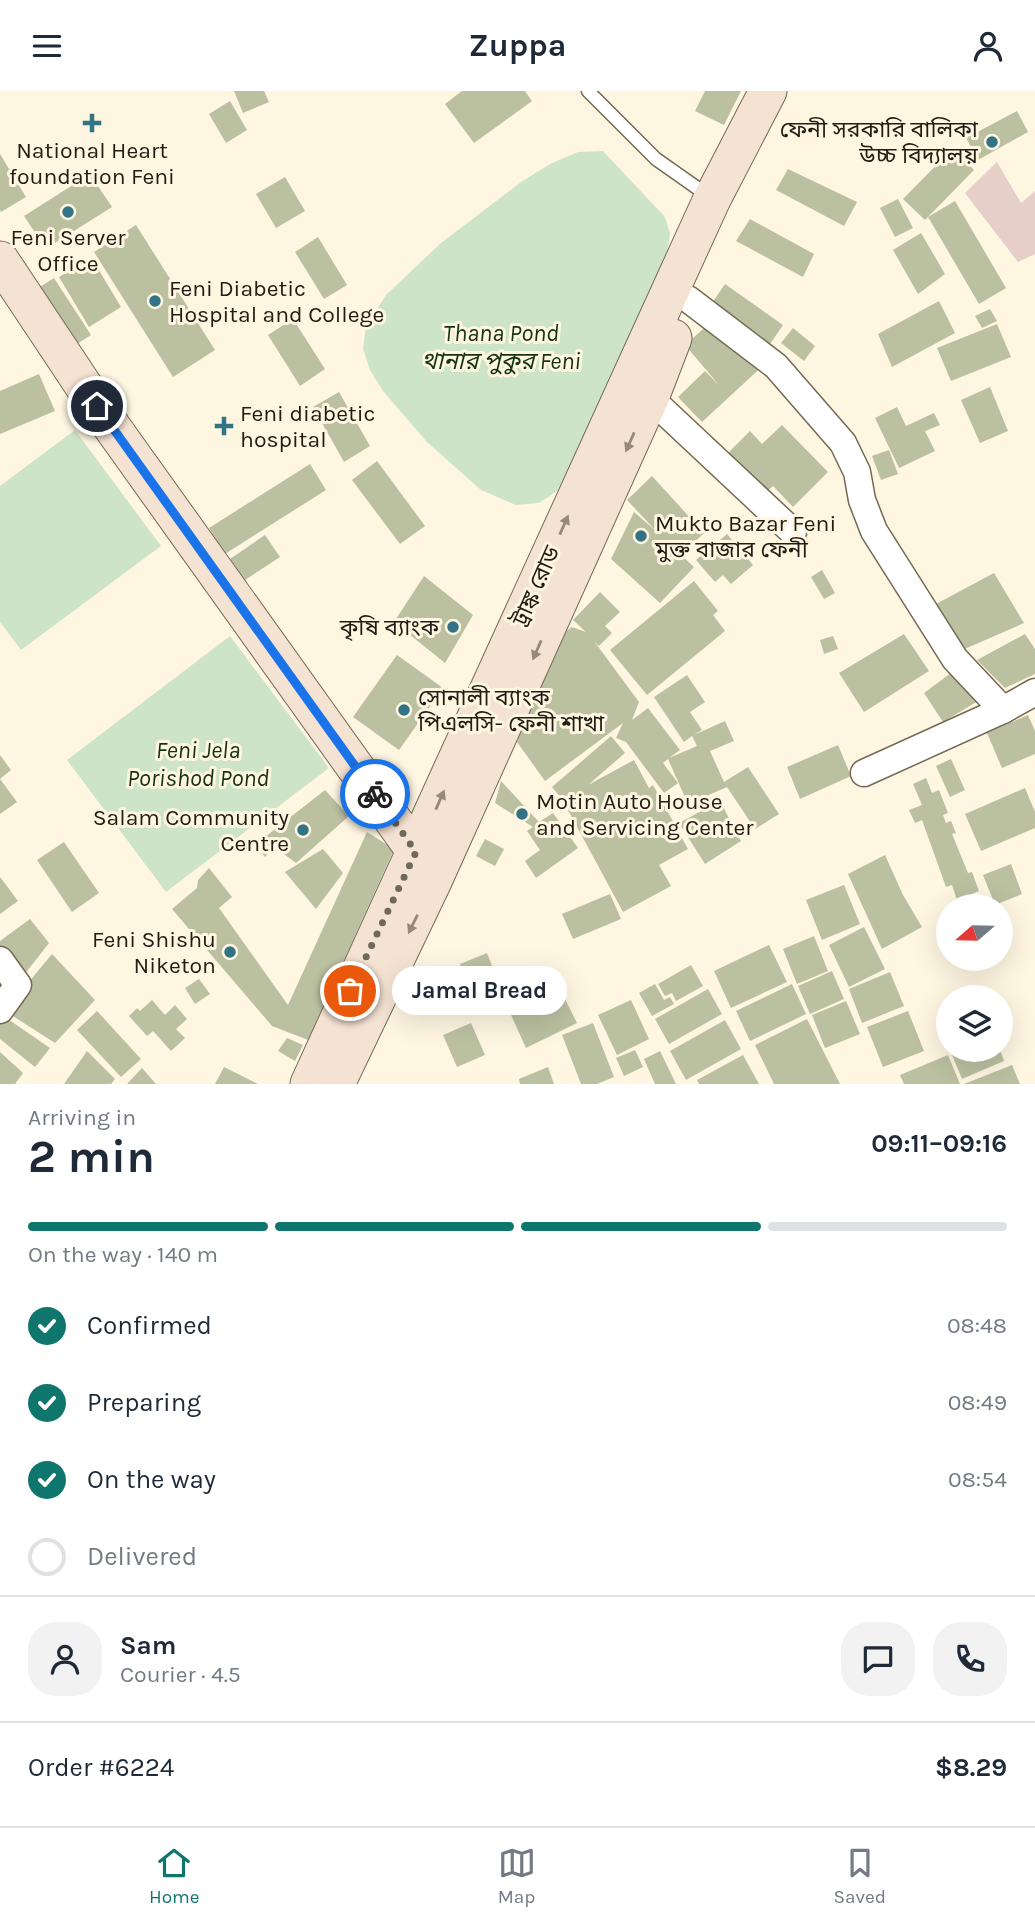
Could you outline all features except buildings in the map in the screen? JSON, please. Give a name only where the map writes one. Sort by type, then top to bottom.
[{"type":"main road","name":"ট্রাঙ্ক রোড","points":[[337,1084],[425,865],[716,201],[768,91]]},
{"type":"main road","name":"ট্রাঙ্ক রোড","points":[[309,1084],[339,1014],[425,865],[650,398],[688,299],[727,209],[791,91]]},
{"type":"main road","points":[[0,260],[97,406],[425,865]]},
{"type":"street","points":[[688,299],[776,366],[843,443],[857,472],[862,500],[874,531],[955,659],[1003,710]]},
{"type":"street","points":[[650,398],[793,531]]},
{"type":"street","points":[[864,773],[1003,710],[1035,692]]},
{"type":"street","points":[[0,960],[18,985],[0,1010]]},
{"type":"lane","points":[[588,91],[656,159],[716,201]]},
{"type":"shaded area","points":[[997,162],[1021,203],[1035,191],[1035,254],[1018,262],[965,193]]},
{"type":"water","name":"Thana Pond থানার পুকুর Feni","points":[[603,151],[665,217],[670,234],[666,260],[618,374],[557,491],[539,503],[516,505],[481,490],[427,442],[383,391],[370,370],[363,349],[366,326],[386,295],[441,243],[521,182],[552,163],[578,152]]},
{"type":"water","points":[[75,430],[161,546],[21,650],[0,622],[0,486]]},
{"type":"water","name":"Feni Jela Porishod Pond","points":[[230,636],[329,768],[166,892],[67,760]]},
{"type":"way so far","points":[[350,991],[416,852],[375,794]]},
{"type":"place","name":"National Heart foundation Feni","points":[[92,123]]},
{"type":"place","name":"ফেনী সরকারি বালিকা উচ্চ বিদ্যালয়","points":[[992,142]]},
{"type":"place","name":"Feni Server Office","points":[[68,212]]},
{"type":"place","name":"Feni Diabetic Hospital and College","points":[[155,301]]},
{"type":"place","name":"Feni diabetic hospital","points":[[224,426]]},
{"type":"place","name":"Mukto Bazar Feni মুক্ত বাজার ফেনী","points":[[641,536]]},
{"type":"place","name":"কৃষি ব্যাংক","points":[[453,627]]},
{"type":"place","name":"সোনালী ব্যাংক পিএলসি- ফেনী শাখা","points":[[404,710]]},
{"type":"place","name":"Motin Auto House and Servicing Center","points":[[522,814]]},
{"type":"place","name":"Salam Community Centre","points":[[303,830]]},
{"type":"place","name":"Feni Shishu Niketon","points":[[230,952]]},
{"type":"place","name":"Jamal Bread","points":[[350,991]]},
{"type":"route","points":[[97,406],[375,794]]}]
